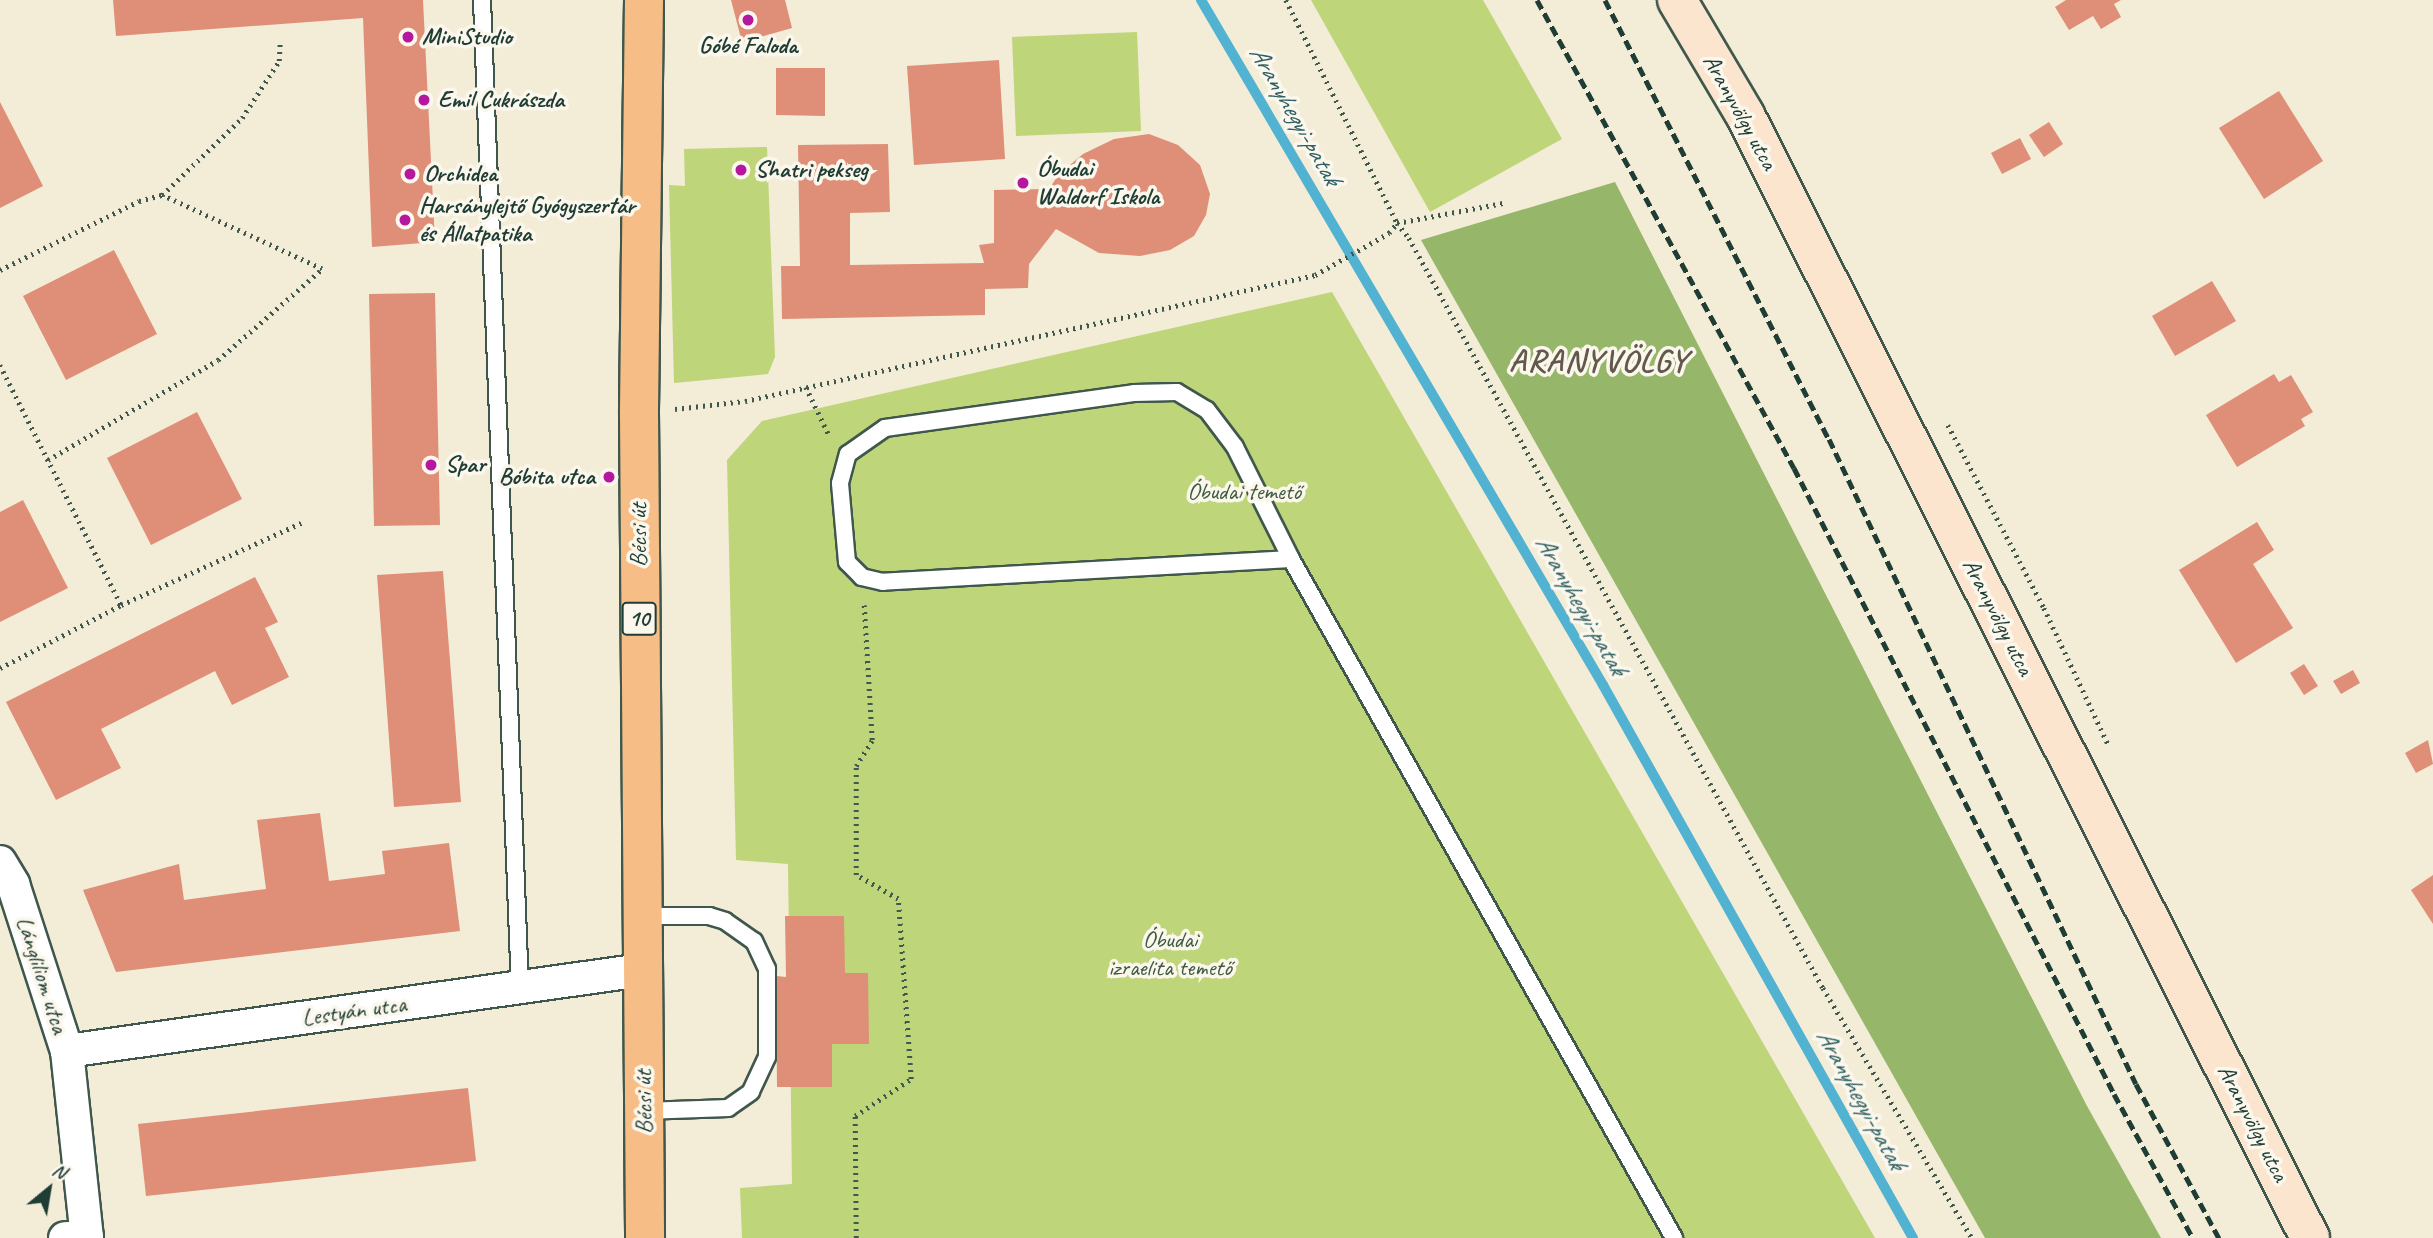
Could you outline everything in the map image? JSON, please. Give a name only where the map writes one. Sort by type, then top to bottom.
[{"type":"main road","name":"Bécsi út","points":[[644,0],[639,413],[639,915],[645,1238]]},
{"type":"street","name":"Aranyvölgy utca","points":[[1677,0],[1745,115],[2310,1238]]},
{"type":"street","name":"Lángliliom utca","points":[[0,862],[13,884],[67,1051],[86,1237],[65,1238]]},
{"type":"street","name":"Lestyán utca","points":[[67,1051],[642,970]]},
{"type":"lane","points":[[482,0],[520,987]]},
{"type":"lane","points":[[1291,559],[883,582],[862,577],[847,562],[840,483],[848,454],[886,428],[1134,393],[1177,392],[1207,410],[1235,447],[1291,559],[1674,1238]]},
{"type":"lane","points":[[639,915],[709,916],[725,921],[754,941],[767,969],[767,1057],[751,1092],[728,1108],[644,1111]]},
{"type":"path","points":[[1286,0],[1397,223],[1409,238],[1823,988],[1972,1238]]},
{"type":"path","points":[[0,270],[139,201],[162,195],[242,118],[279,61],[280,41]]},
{"type":"path","points":[[48,460],[218,360],[322,269],[162,195]]},
{"type":"path","points":[[639,413],[745,401],[1315,275],[1389,233],[1397,223],[1503,203]]},
{"type":"path","points":[[0,365],[121,605]]},
{"type":"path","points":[[806,387],[837,451],[848,454]]},
{"type":"path","points":[[0,668],[121,605],[301,523]]},
{"type":"path","points":[[856,1238],[855,1116],[911,1079],[898,900],[856,875],[856,766],[872,740],[862,577]]},
{"type":"green space","points":[[1311,0],[1483,0],[1562,139],[1430,212]]},
{"type":"green space","points":[[1137,32],[1141,131],[1016,136],[1012,37]]},
{"type":"green space","points":[[767,147],[775,357],[768,374],[674,383],[669,185],[685,186],[684,149]]},
{"type":"green space","points":[[1615,182],[2087,1106],[2161,1238],[1985,1238],[1421,240]]},
{"type":"green space","points":[[1332,292],[1875,1238],[742,1238],[740,1188],[792,1184],[788,864],[736,860],[727,460],[762,421]]},
{"type":"building","points":[[113,0],[423,0],[435,242],[372,247],[363,18],[116,36]]},
{"type":"building","points":[[731,0],[785,0],[792,28],[742,42]]},
{"type":"building","points":[[2066,0],[2121,0],[2114,4],[2121,17],[2101,29],[2093,16],[2069,30],[2055,7]]},
{"type":"building","points":[[999,60],[1005,159],[914,165],[907,66]]},
{"type":"building","points":[[776,68],[825,68],[825,116],[776,115]]},
{"type":"building","points":[[2279,91],[2323,161],[2264,199],[2219,128]]},
{"type":"building","points":[[0,102],[43,186],[0,208]]},
{"type":"building","points":[[2049,122],[2063,144],[2044,157],[2029,135]]},
{"type":"building","points":[[1149,134],[1178,145],[1200,165],[1210,194],[1206,215],[1194,236],[1170,250],[1140,256],[1099,253],[1056,229],[1029,264],[1028,288],[985,289],[985,315],[782,319],[781,266],[800,266],[798,145],[888,144],[890,212],[850,213],[850,265],[984,263],[979,245],[994,243],[994,190],[1049,189],[1059,174],[1083,154],[1114,139]]},
{"type":"building","points":[[2020,138],[2031,159],[2002,174],[1991,153]]},
{"type":"building","points":[[114,250],[157,334],[66,380],[23,296]]},
{"type":"building","points":[[2212,281],[2236,321],[2175,356],[2152,316]]},
{"type":"building","points":[[435,293],[440,525],[374,526],[369,294]]},
{"type":"building","points":[[2274,374],[2279,382],[2291,375],[2313,412],[2301,419],[2305,426],[2237,467],[2206,415]]},
{"type":"building","points":[[197,412],[242,499],[151,545],[107,458]]},
{"type":"building","points":[[23,500],[68,588],[0,622],[0,512]]},
{"type":"building","points":[[2257,522],[2274,550],[2253,564],[2293,628],[2236,663],[2179,570]]},
{"type":"building","points":[[443,571],[461,802],[394,807],[377,575]]},
{"type":"building","points":[[255,577],[278,622],[265,628],[289,677],[232,705],[215,671],[101,729],[121,768],[56,800],[6,702]]},
{"type":"building","points":[[2304,664],[2318,686],[2304,695],[2290,673]]},
{"type":"building","points":[[2353,670],[2360,683],[2341,694],[2333,681]]},
{"type":"building","points":[[2428,740],[2433,764],[2416,773],[2405,753]]},
{"type":"building","points":[[320,813],[329,881],[385,874],[382,851],[449,843],[460,931],[116,972],[83,890],[179,864],[184,900],[266,889],[257,820]]},
{"type":"building","points":[[2433,875],[2433,924],[2411,890]]},
{"type":"building","points":[[785,916],[844,916],[845,973],[868,973],[869,1044],[832,1044],[832,1087],[777,1087],[776,976],[786,977]]},
{"type":"building","points":[[468,1088],[476,1161],[146,1196],[138,1124]]},
{"type":"waterway","name":"Aranyhegyi-patak","points":[[1201,0],[1603,685],[1913,1238]]},
{"type":"railway","points":[[1537,0],[1794,468],[2114,1094],[2193,1238]]},
{"type":"railway","points":[[1605,0],[1829,439],[2136,1084],[2219,1238]]},
{"type":"place","name":"Góbé Faloda","points":[[748,20]]},
{"type":"place","name":"MiniStudio","points":[[408,37]]},
{"type":"place","name":"Emil Cukrászda","points":[[424,100]]},
{"type":"place","name":"Shatri pekseg","points":[[741,170]]},
{"type":"place","name":"Orchidea","points":[[410,174]]},
{"type":"place","name":"Óbudai Waldorf Iskola","points":[[1023,183]]},
{"type":"place","name":"Harsánylejtő Gyógyszertár és Állatpatika","points":[[405,220]]},
{"type":"place","name":"Spar","points":[[431,465]]},
{"type":"place","name":"Bóbita utca","points":[[609,477]]},
{"type":"district","name":"ARANYVÖLGY","points":[[1599,361]]},
{"type":"park label","name":"Óbudai temető","points":[[1244,492]]},
{"type":"park label","name":"Óbudai izraelita temető","points":[[1170,954]]}]
